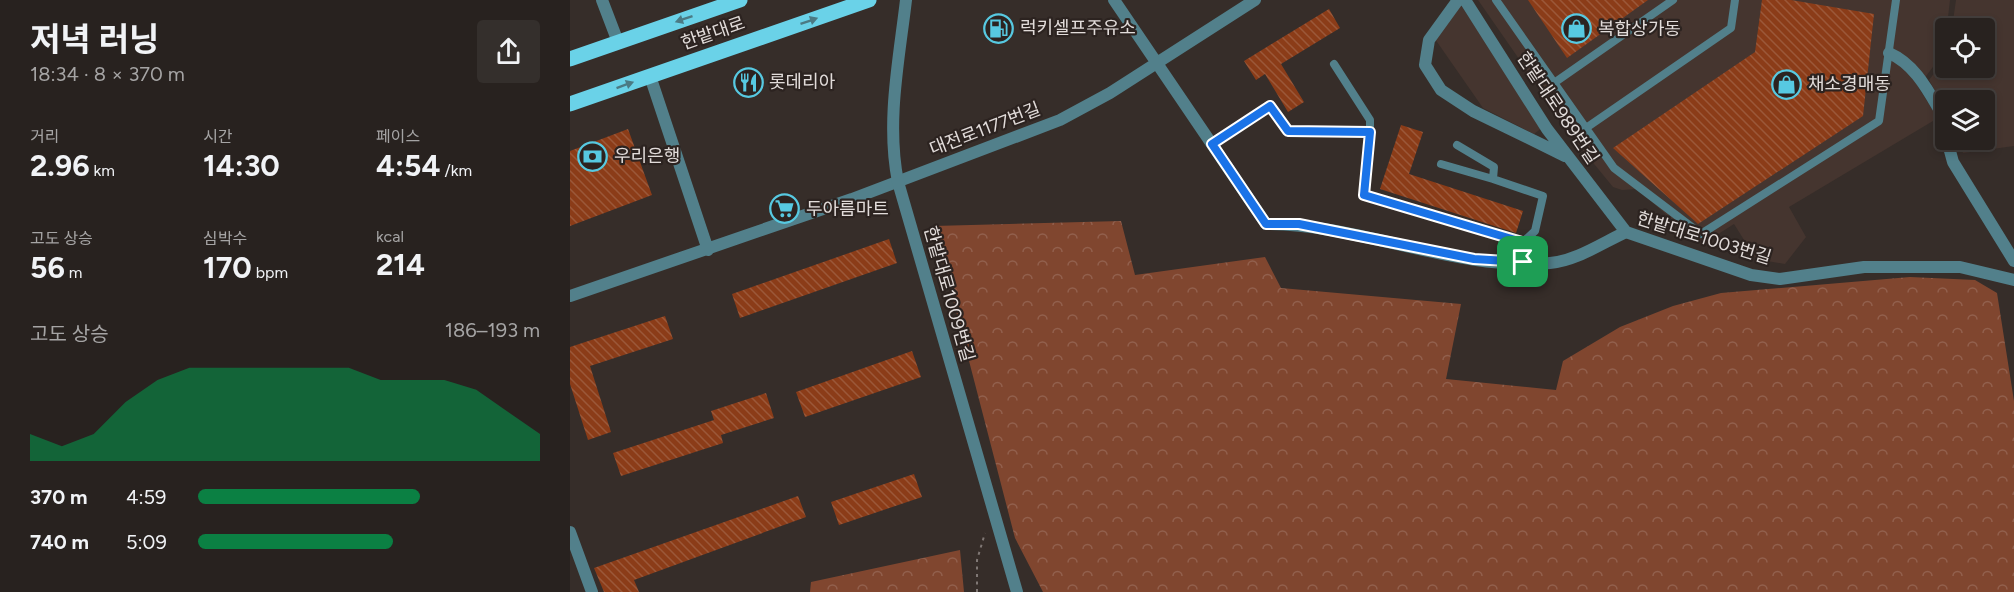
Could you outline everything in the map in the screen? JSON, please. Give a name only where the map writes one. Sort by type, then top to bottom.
[{"type":"main road","name":"한밭대로","points":[[570,59],[740,0]]},
{"type":"main road","name":"한밭대로","points":[[570,104],[869,0]]},
{"type":"street","points":[[602,0],[618,42]]},
{"type":"street","name":"한밭대로1009번길","points":[[906,0],[892,129],[898,182],[1017,592]]},
{"type":"street","name":"한밭대로1003번길","points":[[1114,0],[1266,224],[1299,224],[1474,259],[1551,263],[1571,258],[1626,232],[1751,274],[1780,279],[1864,267],[1960,267],[2014,280]]},
{"type":"street","name":"대전로1177번길","points":[[570,296],[708,250],[898,182],[1060,120],[1110,93],[1255,0]]},
{"type":"street","points":[[1458,0],[1429,40],[1425,65],[1441,90],[1473,111],[1569,158]]},
{"type":"street","name":"한밭대로989번길","points":[[1465,0],[1569,158],[1626,232]]},
{"type":"street","points":[[1889,53],[1905,60],[1924,83],[1935,102]]},
{"type":"street","points":[[650,76],[708,250]]},
{"type":"street","points":[[1950,150],[1953,162],[2014,261]]},
{"type":"street","points":[[570,532],[592,592]]},
{"type":"lane","points":[[1496,0],[1614,168],[1701,234],[1879,121],[1896,0]]},
{"type":"lane","points":[[1554,83],[1673,0]]},
{"type":"lane","points":[[1587,128],[1731,28],[1735,0]]},
{"type":"lane","points":[[1334,64],[1370,120],[1364,195],[1522,242]]},
{"type":"lane","points":[[1212,144],[1270,106],[1288,131],[1370,132]]},
{"type":"lane","points":[[1456,145],[1494,167],[1493,179]]},
{"type":"lane","points":[[1441,164],[1543,196],[1535,231],[1522,242]]},
{"type":"lane","points":[[1522,242],[1523,262]]},
{"type":"path","points":[[976,592],[978,560],[986,530]]},
{"type":"shaded area","points":[[1478,0],[1950,0],[1948,18],[1935,18],[1935,64],[1918,87],[1935,113],[1935,120],[1789,207],[1806,237],[1785,264],[1756,259],[1734,224],[1701,245],[1637,189],[1622,190],[1613,187],[1581,148]]},
{"type":"shaded area","points":[[1956,0],[2014,0],[2014,146],[1995,149],[1995,90],[1935,90],[1929,80],[1935,72],[1935,78],[1995,78],[1995,18],[1953,18]]},
{"type":"shaded area","points":[[1460,4],[1543,127],[1534,134],[1483,108],[1435,39]]},
{"type":"shaded area","points":[[1962,150],[1985,150],[1963,153]]},
{"type":"green space","points":[[1121,221],[1135,275],[1265,257],[1281,288],[1461,304],[1446,379],[1556,390],[1563,361],[1620,327],[1673,306],[1721,293],[1910,277],[1975,280],[1997,293],[2014,401],[2014,592],[1043,592],[1015,538],[934,226]]},
{"type":"green space","points":[[960,550],[964,592],[810,592],[811,582]]},
{"type":"building","name":"복합상가동","points":[[1528,0],[1648,0],[1567,58]]},
{"type":"building","name":"채소경매동","points":[[1762,0],[1791,0],[1874,14],[1863,116],[1698,224],[1613,148],[1755,52]]},
{"type":"building","points":[[1329,9],[1340,28],[1281,64],[1304,102],[1288,112],[1265,74],[1256,80],[1244,61]]},
{"type":"building","points":[[1401,125],[1423,132],[1409,174],[1523,211],[1516,233],[1380,189]]},
{"type":"building","points":[[628,129],[652,195],[570,226],[570,151]]},
{"type":"building","points":[[889,239],[897,263],[740,318],[732,294]]},
{"type":"building","points":[[665,316],[673,339],[590,366],[611,432],[588,440],[570,384],[570,347]]},
{"type":"building","points":[[912,351],[921,377],[805,417],[796,392]]},
{"type":"building","points":[[766,393],[774,418],[721,435],[723,443],[621,476],[613,453],[714,420],[711,411]]},
{"type":"building","points":[[914,474],[922,497],[839,525],[831,502]]},
{"type":"building","points":[[798,496],[806,517],[634,580],[639,592],[604,592],[594,568]]},
{"type":"place","name":"럭키셀프주유소","points":[[999,28]]},
{"type":"place","name":"복합상가동","points":[[1577,29]]},
{"type":"place","name":"롯데리아","points":[[748,82]]},
{"type":"place","name":"채소경매동","points":[[1787,84]]},
{"type":"place","name":"우리은행","points":[[593,156]]},
{"type":"place","name":"두아름마트","points":[[785,209]]},
{"type":"route","points":[[1270,106],[1288,131],[1370,132],[1364,195],[1522,242],[1523,262],[1474,259],[1299,224],[1266,224],[1212,144],[1270,106]]}]
